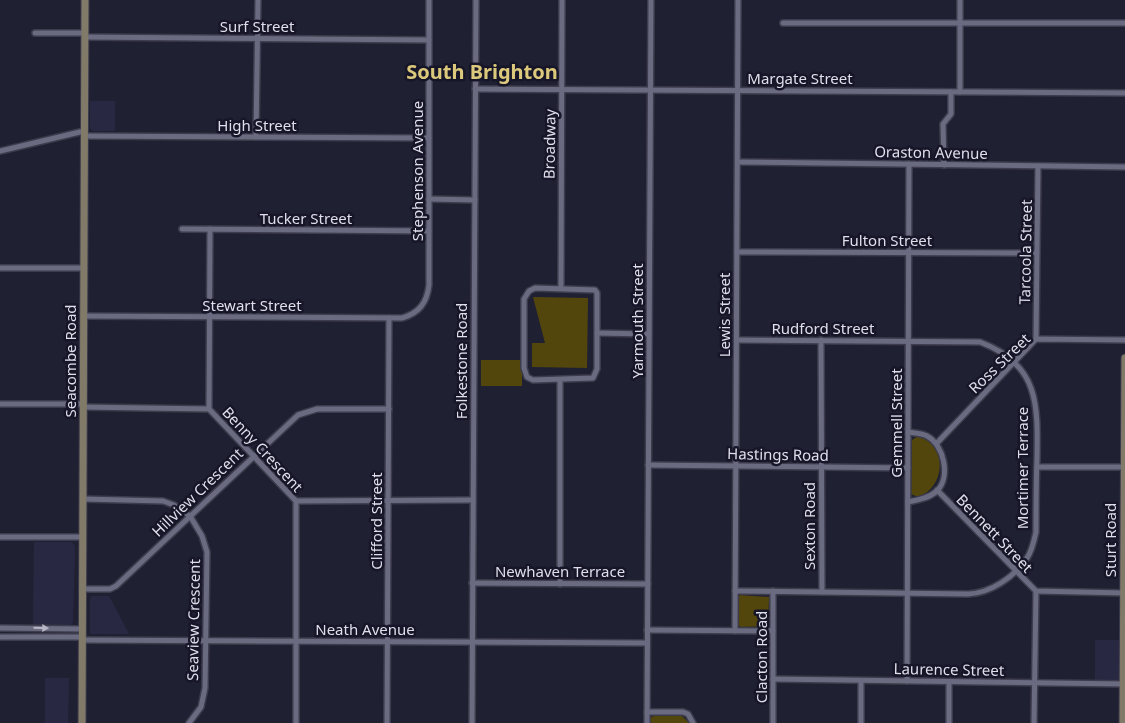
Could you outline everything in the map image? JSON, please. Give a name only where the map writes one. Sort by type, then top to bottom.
[{"type":"main road","name":"Seacombe Road","points":[[82,723],[85,0]]},
{"type":"main road","name":"Sturt Road","points":[[1123,723],[1125,358]]},
{"type":"street","points":[[256,137],[258,0]]},
{"type":"street","name":"Stephenson Avenue","points":[[419,310],[424,303],[428,291],[429,0]]},
{"type":"street","name":"Folkestone Road","points":[[472,723],[476,0]]},
{"type":"street","name":"Broadway","points":[[560,288],[562,0]]},
{"type":"street","name":"Yarmouth Street","points":[[647,723],[651,0]]},
{"type":"street","name":"Lewis Street","points":[[735,631],[738,0]]},
{"type":"street","points":[[960,0],[960,92]]},
{"type":"street","points":[[783,23],[1125,23]]},
{"type":"street","name":"Surf Street","points":[[35,33],[429,40]]},
{"type":"street","name":"Margate Street","points":[[475,89],[1125,92]]},
{"type":"street","points":[[944,165],[943,124],[951,114],[951,92]]},
{"type":"street","name":"High Street","points":[[0,151],[84,134],[429,138]]},
{"type":"street","name":"Oraston Avenue","points":[[738,162],[1125,167]]},
{"type":"street","name":"Gemmell Street","points":[[907,681],[909,164]]},
{"type":"street","name":"Tarcoola Street","points":[[1036,339],[1038,166]]},
{"type":"street","points":[[429,199],[474,200]]},
{"type":"street","name":"Tucker Street","points":[[182,229],[429,231]]},
{"type":"street","points":[[209,409],[210,230]]},
{"type":"street","name":"Fulton Street","points":[[737,252],[1037,253]]},
{"type":"street","points":[[0,268],[84,268]]},
{"type":"street","points":[[560,288],[595,290],[597,294],[597,369],[593,378],[532,380],[525,373],[524,308],[526,294],[531,289],[560,288]]},
{"type":"street","name":"Stewart Street","points":[[84,316],[389,318],[407,317],[419,310]]},
{"type":"street","name":"Clifford Street","points":[[387,723],[389,318]]},
{"type":"street","points":[[597,333],[649,334]]},
{"type":"street","name":"Ross Street","points":[[936,443],[1036,339],[1125,340]]},
{"type":"street","name":"Rudford Street","points":[[737,340],[908,341]]},
{"type":"street","name":"Sexton Road","points":[[821,340],[822,592]]},
{"type":"street","name":"Mortimer Terrace","points":[[735,591],[977,593],[994,587],[1015,572],[1028,557],[1036,532],[1038,415],[1034,393],[1026,375],[1015,362],[994,347],[980,342],[908,341]]},
{"type":"street","points":[[560,380],[560,584]]},
{"type":"street","name":"Benny Crescent","points":[[0,404],[209,409],[254,454],[296,501],[296,723]]},
{"type":"street","name":"Hillview Crescent","points":[[82,589],[113,588],[287,423],[303,413],[317,409],[389,409]]},
{"type":"street","points":[[908,432],[926,435],[936,443],[943,458],[943,477],[937,490],[923,499],[908,502]]},
{"type":"street","name":"Hastings Road","points":[[648,465],[908,468]]},
{"type":"street","points":[[1037,467],[1124,467]]},
{"type":"street","name":"Bennett Street","points":[[937,490],[1015,572],[1036,591],[1124,596]]},
{"type":"street","points":[[83,499],[158,500],[174,505],[190,516]]},
{"type":"street","points":[[296,501],[473,500]]},
{"type":"street","name":"Seaview Crescent","points":[[188,723],[202,703],[205,688],[207,552],[202,536],[190,516]]},
{"type":"street","points":[[0,537],[83,537]]},
{"type":"street","name":"Newhaven Terrace","points":[[472,583],[648,584]]},
{"type":"street","name":"Clacton Road","points":[[773,591],[773,723]]},
{"type":"street","points":[[1034,723],[1036,591]]},
{"type":"street","points":[[0,628],[82,629]]},
{"type":"street","points":[[647,630],[773,632]]},
{"type":"street","name":"Neath Avenue","points":[[0,637],[206,641],[647,643]]},
{"type":"street","name":"Laurence Street","points":[[773,679],[1124,683]]},
{"type":"street","points":[[861,681],[861,723]]},
{"type":"street","points":[[949,682],[949,723]]},
{"type":"street","points":[[647,712],[683,712],[688,714],[694,723]]},
{"type":"shaded area","points":[[90,101],[115,101],[115,131],[92,131],[90,128]]},
{"type":"shaded area","points":[[533,297],[588,298],[587,368],[532,367],[532,343],[545,343]]},
{"type":"shaded area","points":[[481,360],[522,360],[522,386],[481,386]]},
{"type":"shaded area","points":[[918,436],[928,441],[935,448],[940,466],[934,485],[918,497],[911,494],[912,440]]},
{"type":"shaded area","points":[[34,542],[72,542],[75,546],[73,622],[70,626],[33,626]]},
{"type":"shaded area","points":[[740,595],[769,597],[768,626],[741,627],[737,625],[737,599]]},
{"type":"shaded area","points":[[92,596],[109,596],[129,634],[90,634],[90,599]]},
{"type":"shaded area","points":[[1095,640],[1121,640],[1121,681],[1095,681]]},
{"type":"shaded area","points":[[45,678],[69,678],[68,723],[45,723]]},
{"type":"shaded area","points":[[681,715],[689,723],[650,723],[651,717]]},
{"type":"district","name":"South Brighton","points":[[482,71]]}]
